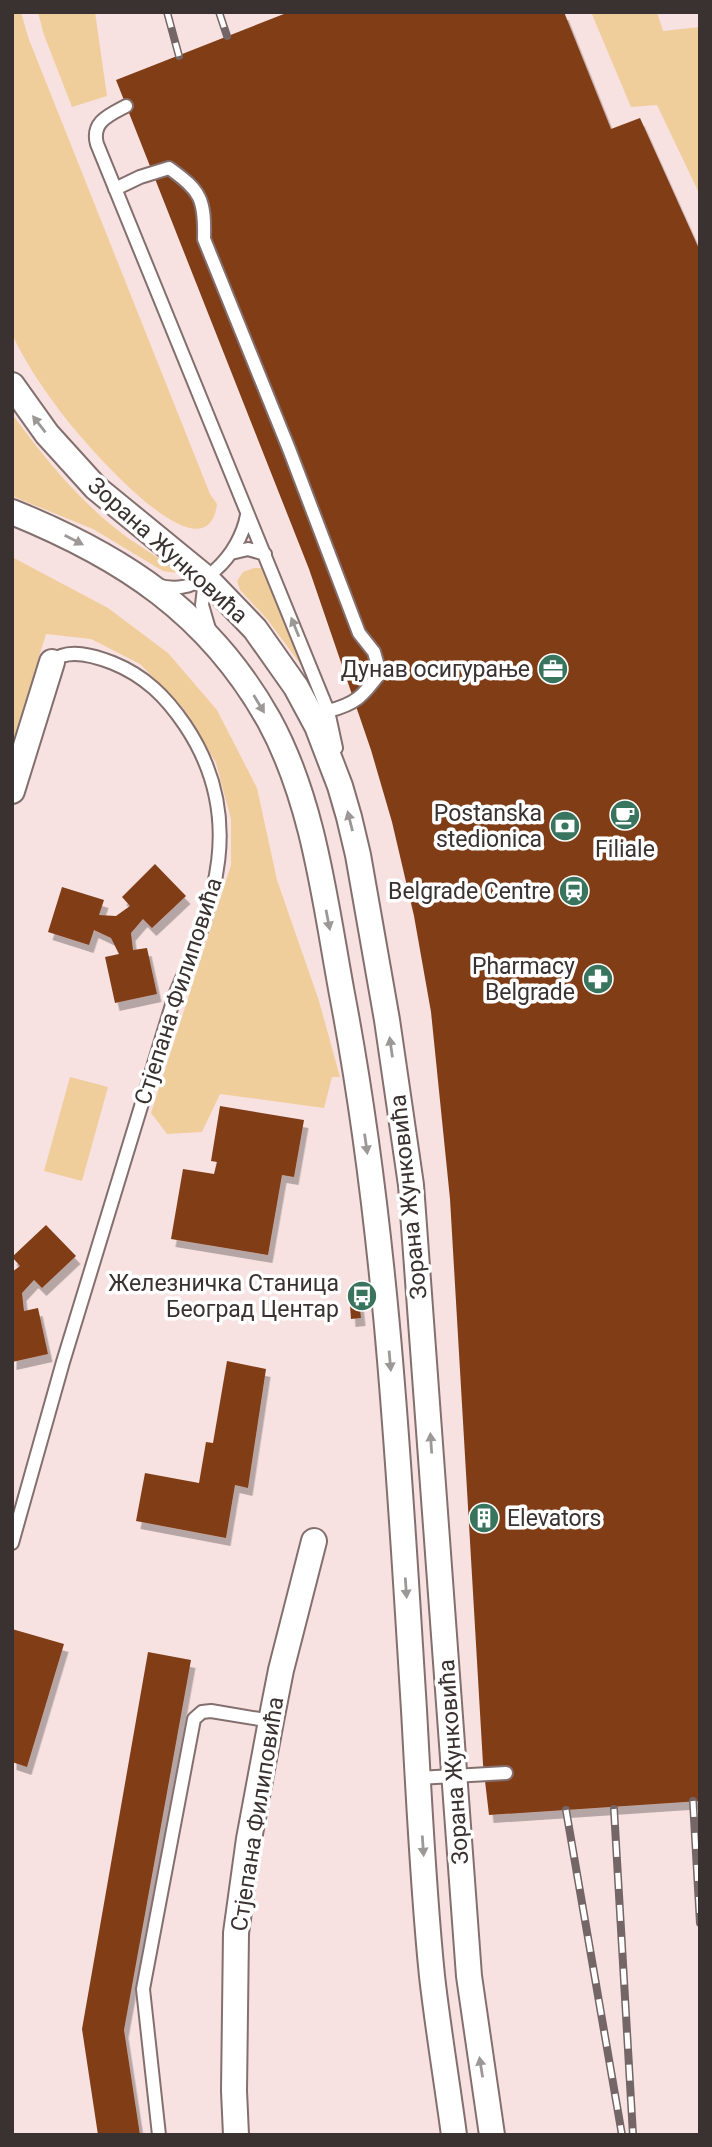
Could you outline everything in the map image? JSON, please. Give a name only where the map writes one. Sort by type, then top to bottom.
[{"type":"street","name":"Зорана Жунковића","points":[[12,385],[47,434],[96,488],[205,579],[255,629],[296,687],[317,726],[340,786],[358,855],[387,1020],[411,1185],[469,1976],[492,2135]]},
{"type":"street","name":"Зорана Жунковића","points":[[12,512],[97,552],[141,578],[185,611],[242,678],[270,722],[299,790],[323,894],[349,1028],[366,1141],[385,1307],[398,1469],[432,1975],[454,2135]]},
{"type":"street","name":"Стјепана Филиповића","points":[[12,791],[52,662]]},
{"type":"street","name":"Стјепана Филиповића","points":[[236,2135],[236,1933],[249,1839],[281,1670],[314,1541]]},
{"type":"lane","points":[[126,106],[99,123],[95,135],[328,711],[340,786]]},
{"type":"lane","points":[[115,189],[140,177],[169,168],[193,186],[205,212],[204,239],[289,449],[359,633],[374,652],[380,673],[364,696],[350,705],[328,711]]},
{"type":"lane","points":[[141,578],[167,588],[178,588],[205,579],[231,553],[242,536],[247,514]]},
{"type":"lane","points":[[231,553],[248,549],[265,554]]},
{"type":"lane","points":[[205,579],[203,614],[220,649]]},
{"type":"lane","name":"Стјепана Филиповића","points":[[12,1543],[63,1362],[175,995],[201,936],[213,897],[218,866],[220,819],[212,783],[191,734],[167,701],[137,674],[110,662],[84,655],[66,654],[52,662]]},
{"type":"lane","points":[[159,2135],[143,1989],[194,1719],[202,1712],[211,1711],[271,1721]]},
{"type":"lane","points":[[418,1778],[506,1773]]},
{"type":"shaded area","points":[[12,12],[21,12],[28,37],[210,494],[217,504],[208,525],[190,528],[166,517],[112,470],[57,407],[12,334]]},
{"type":"shaded area","points":[[38,12],[95,12],[107,96],[72,107],[44,35]]},
{"type":"shaded area","points":[[591,12],[657,12],[663,31],[700,27],[700,195],[657,105],[631,107]]},
{"type":"shaded area","points":[[12,414],[86,503],[122,534],[177,573],[163,571],[93,529],[12,496]]},
{"type":"shaded area","points":[[12,557],[108,608],[168,653],[217,710],[257,788],[277,880],[319,1001],[340,1077],[332,1077],[324,1108],[220,1094],[202,1132],[167,1134],[151,1113],[231,865],[231,819],[216,763],[183,708],[140,664],[91,639],[46,634],[12,745]]},
{"type":"shaded area","points":[[264,568],[310,677],[267,619],[240,590],[237,581],[243,572]]},
{"type":"shaded area","points":[[70,1077],[108,1087],[82,1181],[44,1171]]},
{"type":"building","points":[[289,12],[564,12],[611,129],[640,118],[700,251],[700,1801],[489,1815],[483,1764],[450,1199],[431,1012],[414,916],[392,822],[371,750],[309,569],[116,80]]},
{"type":"building","points":[[155,864],[186,896],[152,928],[143,919],[131,933],[133,950],[147,948],[157,994],[115,1003],[105,957],[119,954],[111,938],[94,930],[89,945],[48,932],[62,887],[104,900],[99,915],[116,916],[130,906],[122,897]]},
{"type":"building","points":[[220,1106],[304,1120],[294,1177],[282,1175],[268,1255],[171,1239],[183,1169],[214,1174],[217,1162],[211,1161]]},
{"type":"building","points":[[46,1225],[76,1256],[42,1288],[34,1280],[22,1293],[24,1311],[38,1308],[48,1354],[12,1362],[12,1272],[20,1266],[12,1257]]},
{"type":"building","points":[[358,1290],[361,1318],[351,1319],[349,1291]]},
{"type":"building","points":[[227,1361],[266,1369],[248,1488],[235,1485],[226,1538],[136,1521],[145,1473],[199,1483],[206,1442],[213,1443]]},
{"type":"building","points":[[12,1629],[64,1644],[27,1767],[12,1762]]},
{"type":"building","points":[[148,1652],[191,1660],[124,2030],[140,2135],[98,2135],[82,2029]]},
{"type":"railway","points":[[167,12],[179,56]]},
{"type":"railway","points":[[219,12],[227,36]]},
{"type":"railway","points":[[693,1801],[700,1923]]},
{"type":"railway","points":[[614,1809],[633,2135]]},
{"type":"railway","points":[[566,1810],[622,2135]]},
{"type":"place","name":"Дунав осигурање","points":[[553,669]]},
{"type":"place","name":"Filiale","points":[[625,815]]},
{"type":"place","name":"Postanska stedionica","points":[[565,826]]},
{"type":"place","name":"Belgrade Centre","points":[[574,891]]},
{"type":"place","name":"Pharmacy Belgrade","points":[[598,979]]},
{"type":"place","name":"Железничка Станица Београд Центар","points":[[362,1296]]},
{"type":"place","name":"Elevators","points":[[484,1518]]}]
